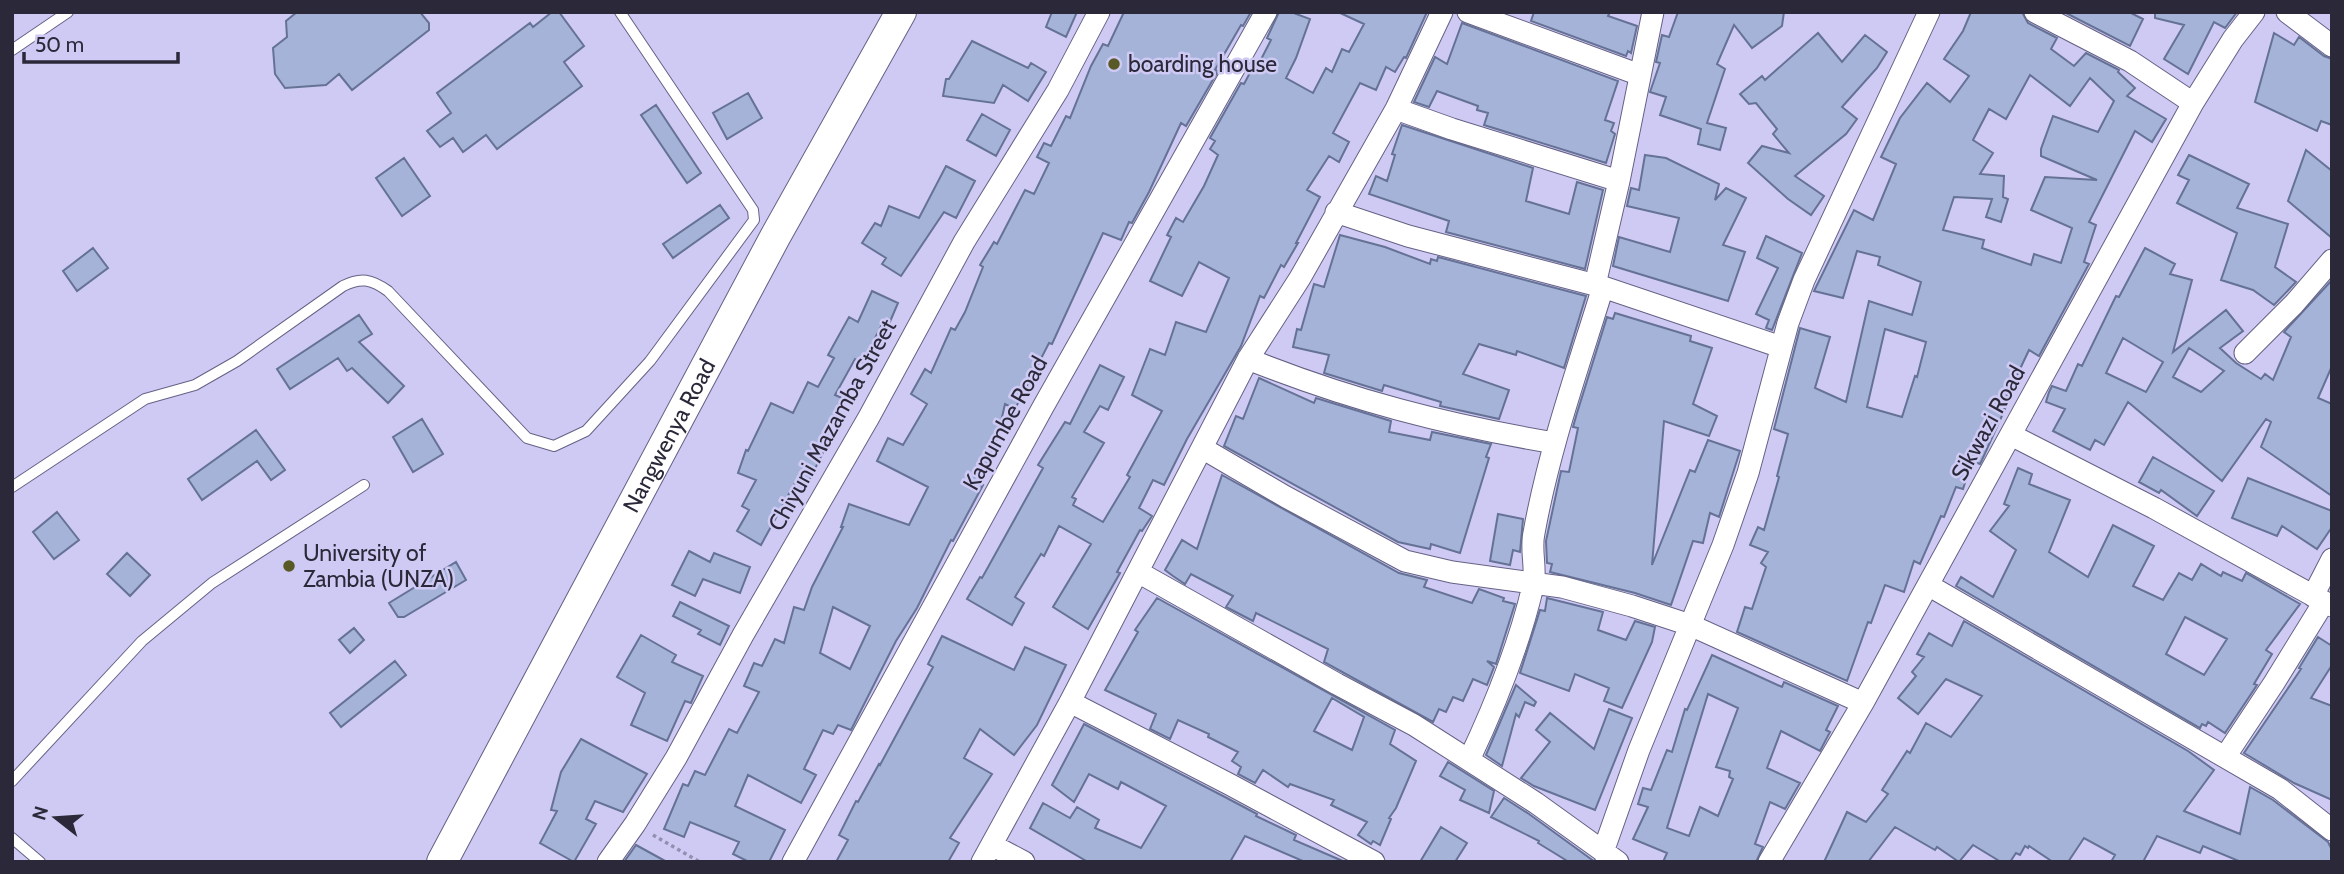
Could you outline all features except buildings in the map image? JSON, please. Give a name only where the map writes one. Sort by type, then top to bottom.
[{"type":"main road","name":"Nangwenya Road","points":[[442,862],[775,237],[901,12]]},
{"type":"street","name":"Chiyuni Mazamba Street","points":[[608,862],[676,758],[749,624],[869,417],[964,242],[1058,90],[1099,12]]},
{"type":"street","name":"Kapumbe Road","points":[[793,862],[1043,407],[1266,12]]},
{"type":"street","points":[[1024,862],[987,853],[1138,572],[1248,359],[1300,278],[1396,108],[1442,12]]},
{"type":"street","points":[[1468,12],[1640,75]]},
{"type":"street","points":[[1469,760],[1489,718],[1534,583],[1533,535],[1555,443],[1599,286],[1653,12]]},
{"type":"street","points":[[1138,572],[1337,684],[1414,724],[1536,803],[1610,857],[1639,750],[1723,545],[1748,473],[1781,347],[1804,280],[1929,12]]},
{"type":"street","points":[[2035,12],[2130,61],[2193,103]]},
{"type":"street","name":"Sikwazi Road","points":[[1769,862],[1863,703],[2193,103],[2233,39],[2254,12]]},
{"type":"street","points":[[2287,12],[2332,46]]},
{"type":"street","points":[[1396,108],[1452,130],[1619,181]]},
{"type":"street","points":[[1336,212],[1408,236],[1599,286],[1781,347]]},
{"type":"street","points":[[2245,353],[2294,304],[2332,260]]},
{"type":"street","points":[[1248,359],[1324,388],[1403,412],[1488,432],[1555,443]]},
{"type":"street","points":[[2011,435],[2154,508],[2323,601]]},
{"type":"street","points":[[1202,448],[1405,561],[1452,572],[1583,592],[1690,625],[1863,703]]},
{"type":"street","points":[[2225,757],[2323,601],[2332,559]]},
{"type":"street","points":[[1928,585],[2280,789],[2332,830]]},
{"type":"street","points":[[1069,702],[1374,862]]},
{"type":"lane","points":[[12,50],[68,12]]},
{"type":"lane","points":[[12,487],[145,399],[195,384],[237,360],[357,279],[370,280],[388,291],[527,438],[554,446],[586,430],[650,361],[754,220],[753,210],[620,12]]},
{"type":"lane","points":[[12,781],[142,641],[212,583],[363,485]]},
{"type":"lane","points":[[12,838],[40,862]]},
{"type":"path","points":[[635,824],[700,862]]},
{"type":"place","name":"boarding house","points":[[1114,64]]},
{"type":"place","name":"University of Zambia (UNZA)","points":[[289,566]]}]
